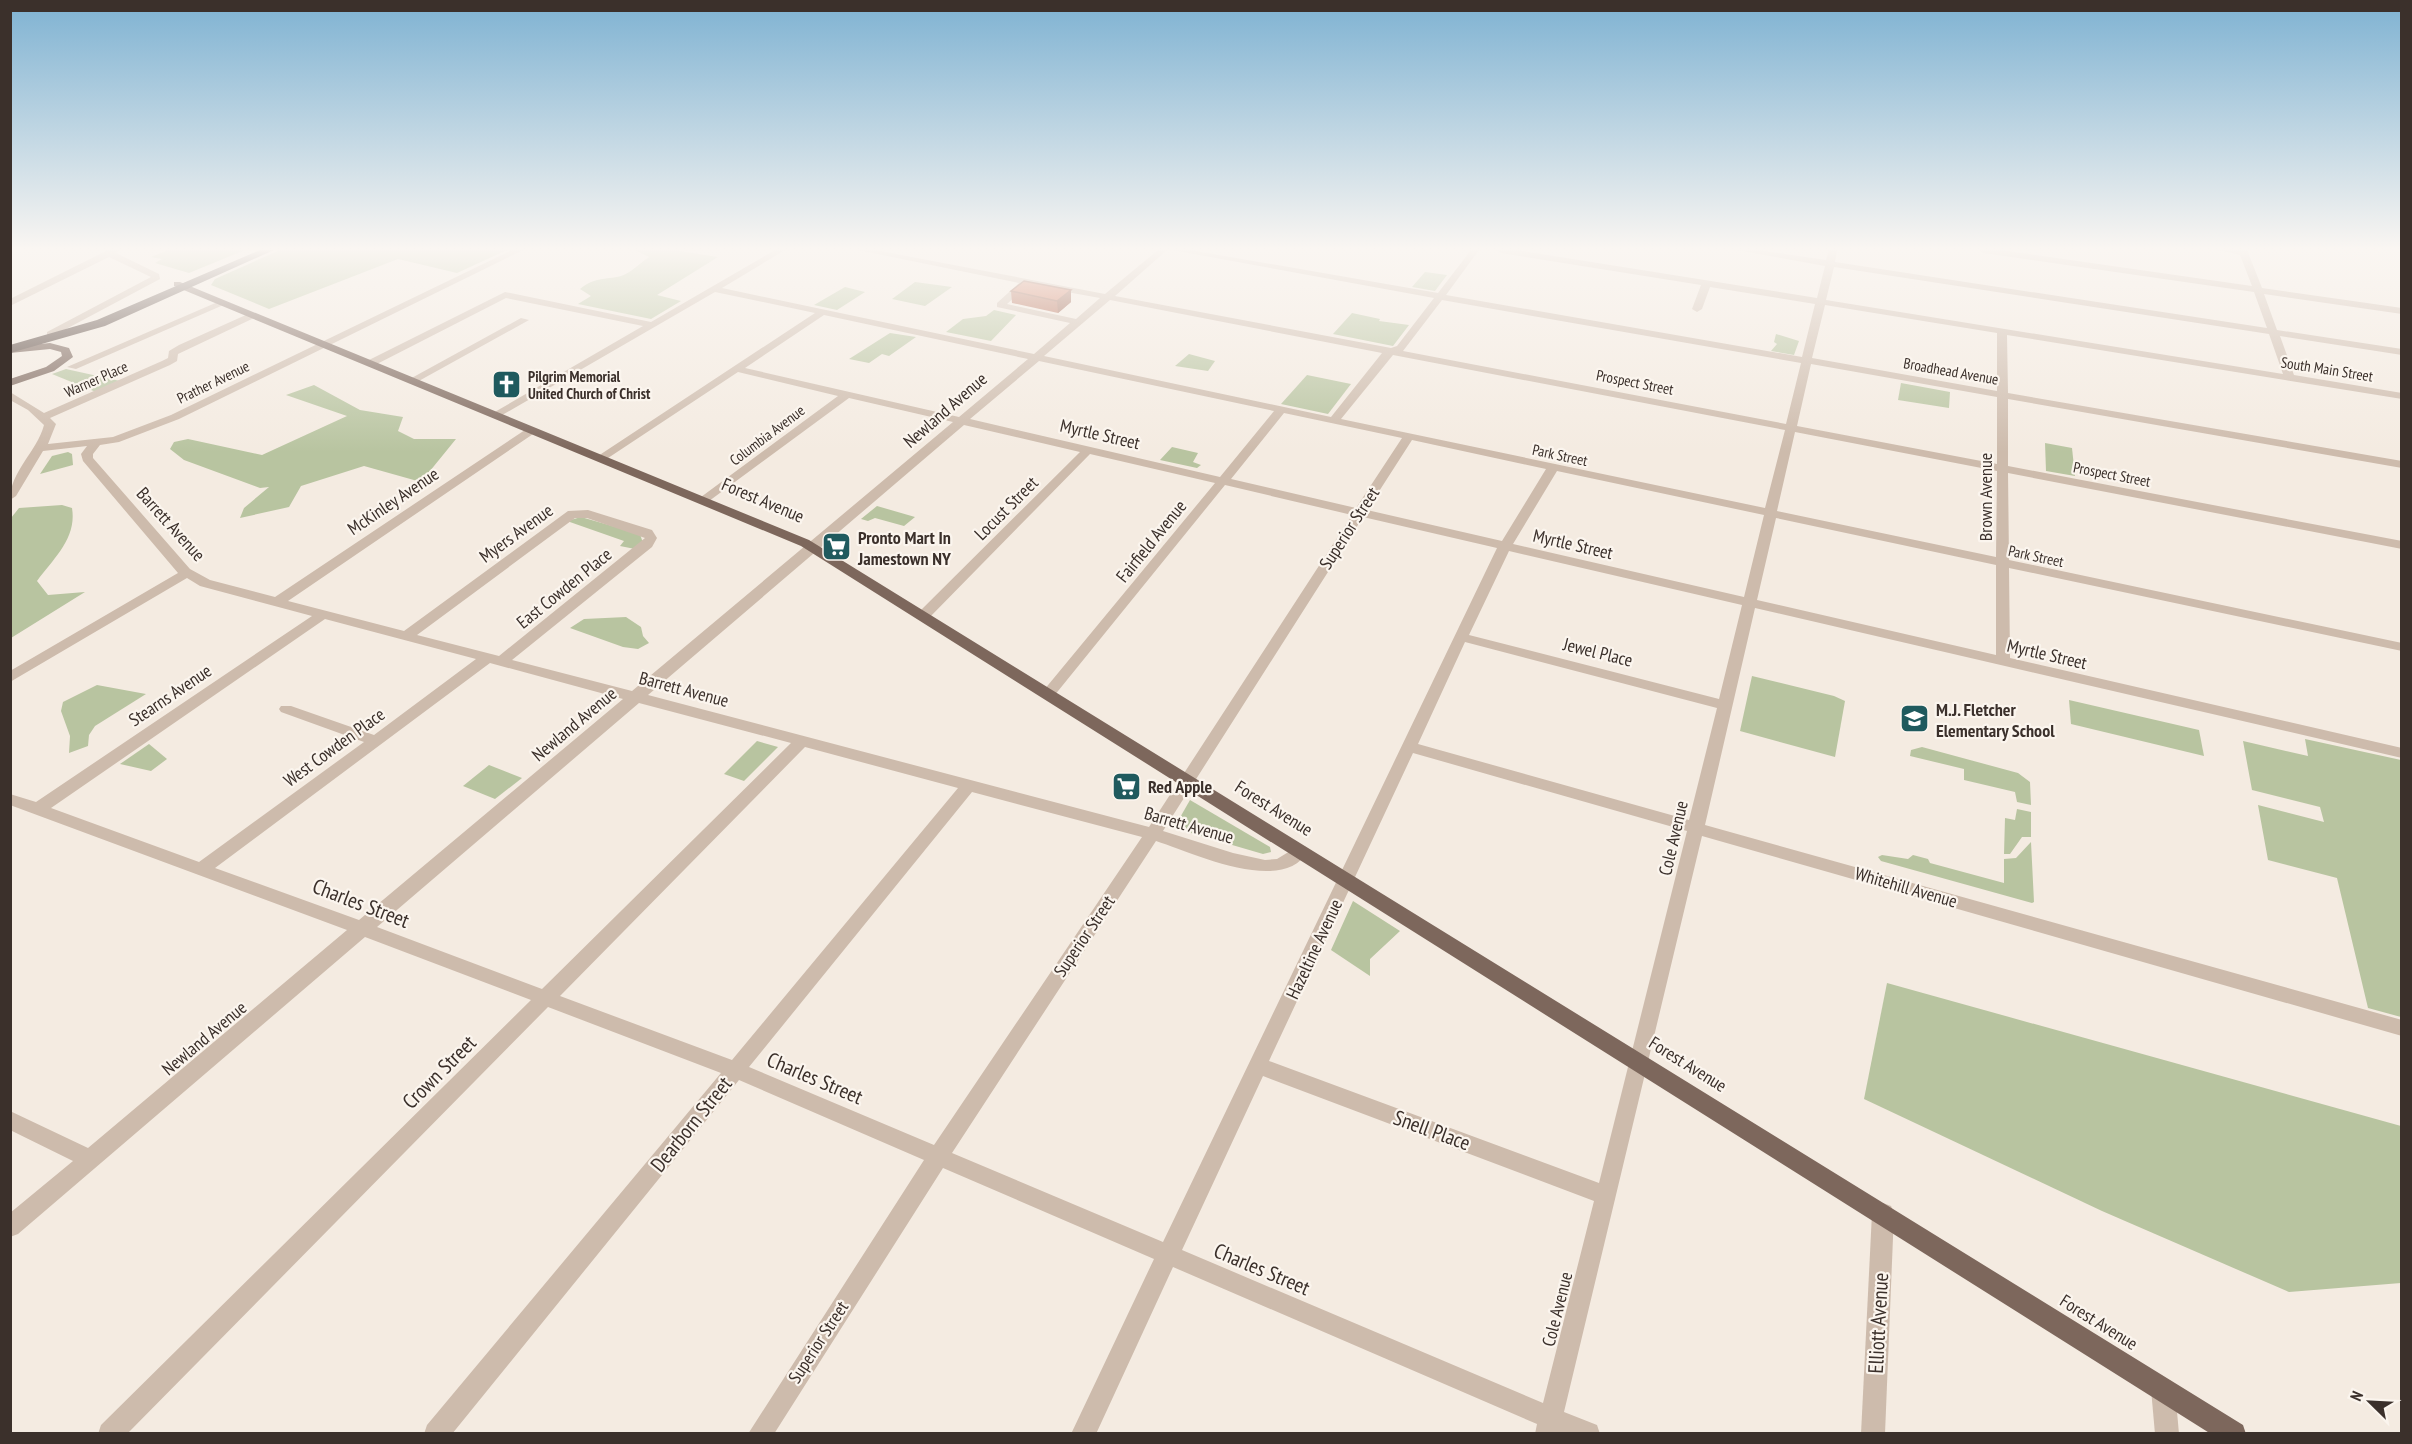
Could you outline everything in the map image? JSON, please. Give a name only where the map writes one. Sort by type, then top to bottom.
[{"type":"highway","points":[[10,343],[51,334],[101,317]]},
{"type":"highway","points":[[10,350],[91,327],[112,317]]},
{"type":"main road","name":"Forest Avenue","points":[[255,317],[497,414],[814,548],[1640,1060],[2234,1434]]},
{"type":"main road","points":[[10,350],[54,347],[65,350],[68,357],[50,369],[10,383]]},
{"type":"street","points":[[51,334],[82,317]]},
{"type":"street","points":[[72,367],[188,317]]},
{"type":"street","name":"Warner Place","points":[[44,417],[166,363],[173,359],[173,353],[183,346],[248,317]]},
{"type":"street","name":"Prather Avenue","points":[[42,444],[96,443],[127,437],[175,417],[379,317]]},
{"type":"street","points":[[371,363],[461,317]]},
{"type":"street","points":[[615,317],[653,325]]},
{"type":"street","points":[[497,414],[666,317]]},
{"type":"street","points":[[601,458],[815,317]]},
{"type":"street","name":"Park Street","points":[[849,317],[1769,515],[2402,647]]},
{"type":"street","points":[[1058,317],[1078,322]]},
{"type":"street","name":"Newland Avenue","points":[[10,1227],[1084,317]]},
{"type":"street","name":"Prospect Street","points":[[1217,317],[2402,545]]},
{"type":"street","points":[[1333,422],[1386,354],[1401,348],[1424,317]]},
{"type":"street","name":"Broadhead Avenue","points":[[1554,317],[2402,465]]},
{"type":"street","name":"Cole Avenue","points":[[1549,1426],[1640,1060],[1817,317]]},
{"type":"street","name":"South Main Street","points":[[1917,317],[2402,396]]},
{"type":"street","points":[[2180,317],[2402,352]]},
{"type":"street","points":[[2268,317],[2290,378]]},
{"type":"street","points":[[413,380],[524,320]]},
{"type":"street","name":"Brown Avenue","points":[[2002,331],[2003,662]]},
{"type":"street","name":"Myrtle Street","points":[[737,369],[2402,753]]},
{"type":"street","name":"Columbia Avenue","points":[[705,500],[847,394]]},
{"type":"street","points":[[10,395],[44,417],[50,424],[42,444],[10,496]]},
{"type":"street","name":"Fairfield Avenue","points":[[1049,693],[1057,687],[1280,411]]},
{"type":"street","name":"McKinley Avenue","points":[[276,603],[532,430]]},
{"type":"street","name":"Superior Street","points":[[759,1434],[938,1157],[1188,781],[1408,437]]},
{"type":"street","name":"Barrett Avenue","points":[[96,443],[87,454],[87,459],[187,573],[204,584],[636,696],[801,742],[1152,834],[1257,865],[1276,866],[1288,862],[1300,851]]},
{"type":"street","name":"Locust Street","points":[[923,616],[1088,450]]},
{"type":"street","name":"Hazeltine Avenue","points":[[1083,1434],[1504,547],[1553,468]]},
{"type":"street","name":"Myers Avenue","points":[[407,636],[572,514],[584,513],[644,530],[651,538],[648,544]]},
{"type":"street","name":"East Cowden Place","points":[[496,659],[648,544]]},
{"type":"street","points":[[10,678],[187,573]]},
{"type":"street","name":"Stearns Avenue","points":[[38,809],[322,615]]},
{"type":"street","name":"Jewel Place","points":[[1461,637],[1724,705]]},
{"type":"street","name":"West Cowden Place","points":[[202,869],[376,741],[496,659]]},
{"type":"street","points":[[286,709],[376,741]]},
{"type":"street","name":"Crown Street","points":[[110,1434],[801,742]]},
{"type":"street","name":"Whitehill Avenue","points":[[1410,747],[2402,1028]]},
{"type":"street","name":"Dearborn Street","points":[[436,1434],[969,785]]},
{"type":"street","name":"Charles Street","points":[[10,799],[736,1070],[1168,1255],[1549,1426],[1588,1434]]},
{"type":"street","name":"Snell Place","points":[[1258,1066],[1605,1195]]},
{"type":"street","points":[[10,1120],[91,1160]]},
{"type":"street","name":"Elliott Avenue","points":[[1873,1434],[1883,1213]]},
{"type":"street","points":[[2163,1389],[2167,1434]]},
{"type":"green space","points":[[1014,317],[991,341],[946,332],[963,319]]},
{"type":"green space","points":[[1348,317],[1372,317],[1380,319],[1379,321],[1409,325],[1393,346],[1333,334]]},
{"type":"green space","points":[[890,333],[916,337],[889,356],[882,354],[869,363],[849,359]]},
{"type":"green space","points":[[1776,334],[1799,341],[1794,355],[1771,351],[1777,344],[1774,342]]},
{"type":"green space","points":[[1189,354],[1215,361],[1208,371],[1175,366]]},
{"type":"green space","points":[[66,369],[120,381],[96,392],[52,374]]},
{"type":"green space","points":[[1307,375],[1351,384],[1328,414],[1281,404]]},
{"type":"green space","points":[[1901,383],[1950,392],[1949,408],[1898,400]]},
{"type":"green space","points":[[314,385],[360,410],[403,417],[398,431],[414,439],[456,439],[421,482],[364,466],[301,486],[289,507],[240,518],[244,508],[269,487],[260,488],[184,460],[170,449],[174,442],[188,439],[262,455],[347,416],[286,395]]},
{"type":"green space","points":[[2045,443],[2072,448],[2075,476],[2046,471]]},
{"type":"green space","points":[[1172,447],[1198,453],[1193,462],[1201,465],[1197,468],[1160,460]]},
{"type":"green space","points":[[68,452],[72,454],[73,465],[40,474],[52,456]]},
{"type":"green space","points":[[62,505],[72,508],[71,529],[63,547],[37,581],[48,595],[85,592],[11,638],[11,518],[19,508]]},
{"type":"green space","points":[[877,506],[915,517],[904,526],[875,518],[868,521],[861,519]]},
{"type":"green space","points":[[581,517],[640,534],[643,543],[635,549],[620,546],[624,541],[567,521]]},
{"type":"green space","points":[[626,617],[641,627],[643,636],[649,643],[638,649],[623,647],[570,628],[584,619]]},
{"type":"green space","points":[[1752,676],[1834,696],[1845,701],[1835,757],[1740,731]]},
{"type":"green space","points":[[97,685],[146,694],[95,726],[89,735],[88,746],[69,753],[70,736],[61,711],[63,702]]},
{"type":"green space","points":[[2069,700],[2199,730],[2204,756],[2071,724]]},
{"type":"green space","points":[[2305,739],[2401,760],[2401,1017],[2368,1008],[2337,878],[2268,860],[2258,805],[2324,822],[2320,807],[2252,790],[2243,741],[2308,756]]},
{"type":"green space","points":[[757,741],[778,747],[744,781],[724,774]]},
{"type":"green space","points":[[149,744],[167,759],[151,771],[120,764]]},
{"type":"green space","points":[[1922,747],[2018,773],[2030,782],[2031,805],[2017,802],[2015,792],[1964,780],[1964,769],[1910,756],[1911,750]]},
{"type":"green space","points":[[489,765],[522,778],[495,799],[463,786]]},
{"type":"green space","points":[[1190,800],[1270,847],[1271,852],[1263,854],[1174,828]]},
{"type":"green space","points":[[2017,809],[2031,812],[2031,837],[2022,837],[2010,854],[2004,854],[2005,818],[2015,820]]},
{"type":"green space","points":[[2031,842],[2034,902],[2032,903],[1881,861],[1878,857],[1882,855],[1908,859],[1913,855],[1928,859],[1930,863],[2004,883],[2004,859],[2016,858]]},
{"type":"green space","points":[[1353,901],[1400,931],[1370,959],[1370,976],[1331,950]]},
{"type":"green space","points":[[1887,983],[2401,1126],[2401,1283],[2289,1292],[2102,1211],[1864,1099]]},
{"type":"place","name":"Pilgrim Memorial United Church of Christ","points":[[507,385]]},
{"type":"place","name":"Pronto Mart In Jamestown NY","points":[[837,547]]},
{"type":"place","name":"M.J. Fletcher Elementary School","points":[[1915,719]]},
{"type":"place","name":"Red Apple","points":[[1127,786]]}]
